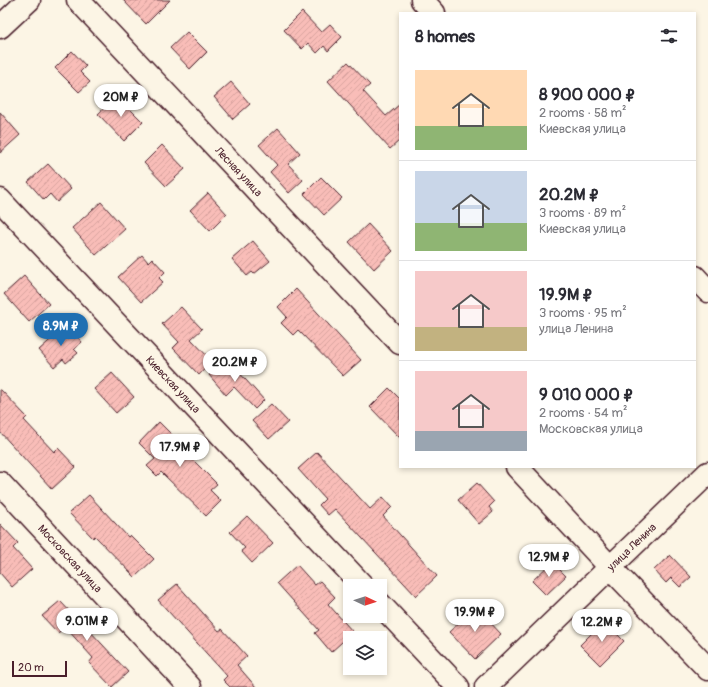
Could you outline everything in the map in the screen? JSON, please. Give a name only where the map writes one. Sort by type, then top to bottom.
[{"type":"street","points":[[0,27],[29,0]]},
{"type":"street","name":"Лесная улица","points":[[78,0],[399,342]]},
{"type":"street","points":[[422,0],[433,12]]},
{"type":"street","name":"Киевская улица","points":[[0,200],[356,579]]},
{"type":"street","points":[[696,279],[708,291]]},
{"type":"street","points":[[517,468],[708,669]]},
{"type":"street","name":"улица Ленина","points":[[486,687],[708,473]]},
{"type":"street","name":"Московская улица","points":[[0,483],[190,687]]},
{"type":"street","points":[[387,611],[458,687]]},
{"type":"building","points":[[123,0],[170,0],[146,24]]},
{"type":"building","points":[[302,12],[321,32],[330,24],[342,37],[328,51],[324,46],[317,53],[308,43],[302,49],[284,30]]},
{"type":"building","points":[[187,32],[207,52],[190,69],[170,48]]},
{"type":"building","points":[[72,51],[86,66],[80,72],[90,82],[79,92],[55,68]]},
{"type":"building","points":[[348,62],[370,85],[363,91],[386,116],[399,105],[399,141],[390,149],[328,81]]},
{"type":"building","points":[[231,82],[250,104],[233,119],[214,97]]},
{"type":"building","points":[[117,96],[143,122],[124,141],[98,114]]},
{"type":"building","points":[[0,112],[20,135],[0,153]]},
{"type":"building","points":[[278,128],[300,153],[288,164],[303,180],[289,193],[270,172],[277,165],[259,145]]},
{"type":"building","points":[[162,145],[185,169],[166,186],[144,163]]},
{"type":"building","points":[[48,164],[71,189],[57,202],[50,194],[44,200],[28,182]]},
{"type":"building","points":[[321,177],[342,198],[324,215],[304,194]]},
{"type":"building","points":[[208,193],[227,214],[210,231],[190,210]]},
{"type":"building","points":[[101,202],[125,229],[96,255],[72,228]]},
{"type":"building","points":[[368,224],[393,251],[374,269],[349,242]]},
{"type":"building","points":[[253,241],[270,261],[254,274],[252,272],[247,276],[232,259]]},
{"type":"building","points":[[142,255],[148,262],[152,258],[165,272],[159,278],[163,282],[141,302],[118,277]]},
{"type":"building","points":[[24,276],[49,304],[29,322],[4,294]]},
{"type":"building","points":[[296,289],[361,360],[343,376],[298,330],[293,335],[281,323],[287,317],[278,307]]},
{"type":"building","points":[[181,307],[202,329],[191,339],[212,361],[199,375],[173,348],[179,342],[162,324]]},
{"type":"building","points":[[67,325],[82,342],[74,349],[78,353],[66,363],[63,359],[54,367],[39,350]]},
{"type":"building","points":[[227,359],[264,400],[255,409],[234,387],[226,395],[209,375]]},
{"type":"building","points":[[112,373],[134,397],[116,413],[94,389]]},
{"type":"building","points":[[389,388],[399,398],[399,437],[370,407]]},
{"type":"building","points":[[0,389],[27,417],[24,420],[54,452],[58,448],[76,467],[52,489],[0,432]]},
{"type":"building","points":[[271,404],[288,422],[269,439],[252,421]]},
{"type":"building","points":[[159,422],[175,438],[179,435],[189,444],[185,448],[189,452],[187,454],[217,484],[210,490],[221,501],[206,516],[161,472],[157,476],[147,466],[155,459],[139,443]]},
{"type":"building","points":[[317,452],[370,509],[383,497],[392,507],[383,516],[437,576],[416,596],[335,509],[328,515],[319,505],[325,499],[298,469]]},
{"type":"building","points":[[477,483],[494,502],[489,507],[493,512],[479,524],[458,500]]},
{"type":"building","points":[[89,495],[128,537],[130,535],[154,559],[135,577],[95,536],[93,538],[69,513]]},
{"type":"building","points":[[247,516],[273,543],[252,563],[241,551],[245,548],[230,532]]},
{"type":"building","points":[[0,524],[18,543],[13,548],[32,569],[12,587],[0,573]]},
{"type":"building","points":[[670,555],[691,577],[680,587],[671,578],[666,583],[654,570]]},
{"type":"building","points":[[552,562],[566,576],[546,595],[532,581]]},
{"type":"building","points":[[297,565],[315,585],[320,581],[335,597],[328,604],[343,621],[343,623],[345,623],[352,631],[343,631],[343,641],[331,652],[315,633],[319,630],[277,583]]},
{"type":"building","points":[[177,584],[219,631],[222,629],[247,656],[237,665],[256,687],[230,687],[223,680],[227,676],[158,600]]},
{"type":"building","points":[[60,601],[77,619],[84,614],[94,625],[89,630],[128,672],[112,687],[89,663],[93,658],[67,629],[65,631],[63,629],[58,633],[42,616]]},
{"type":"building","points":[[476,607],[501,634],[475,659],[449,632]]},
{"type":"building","points":[[604,621],[624,641],[600,665],[580,645]]}]
